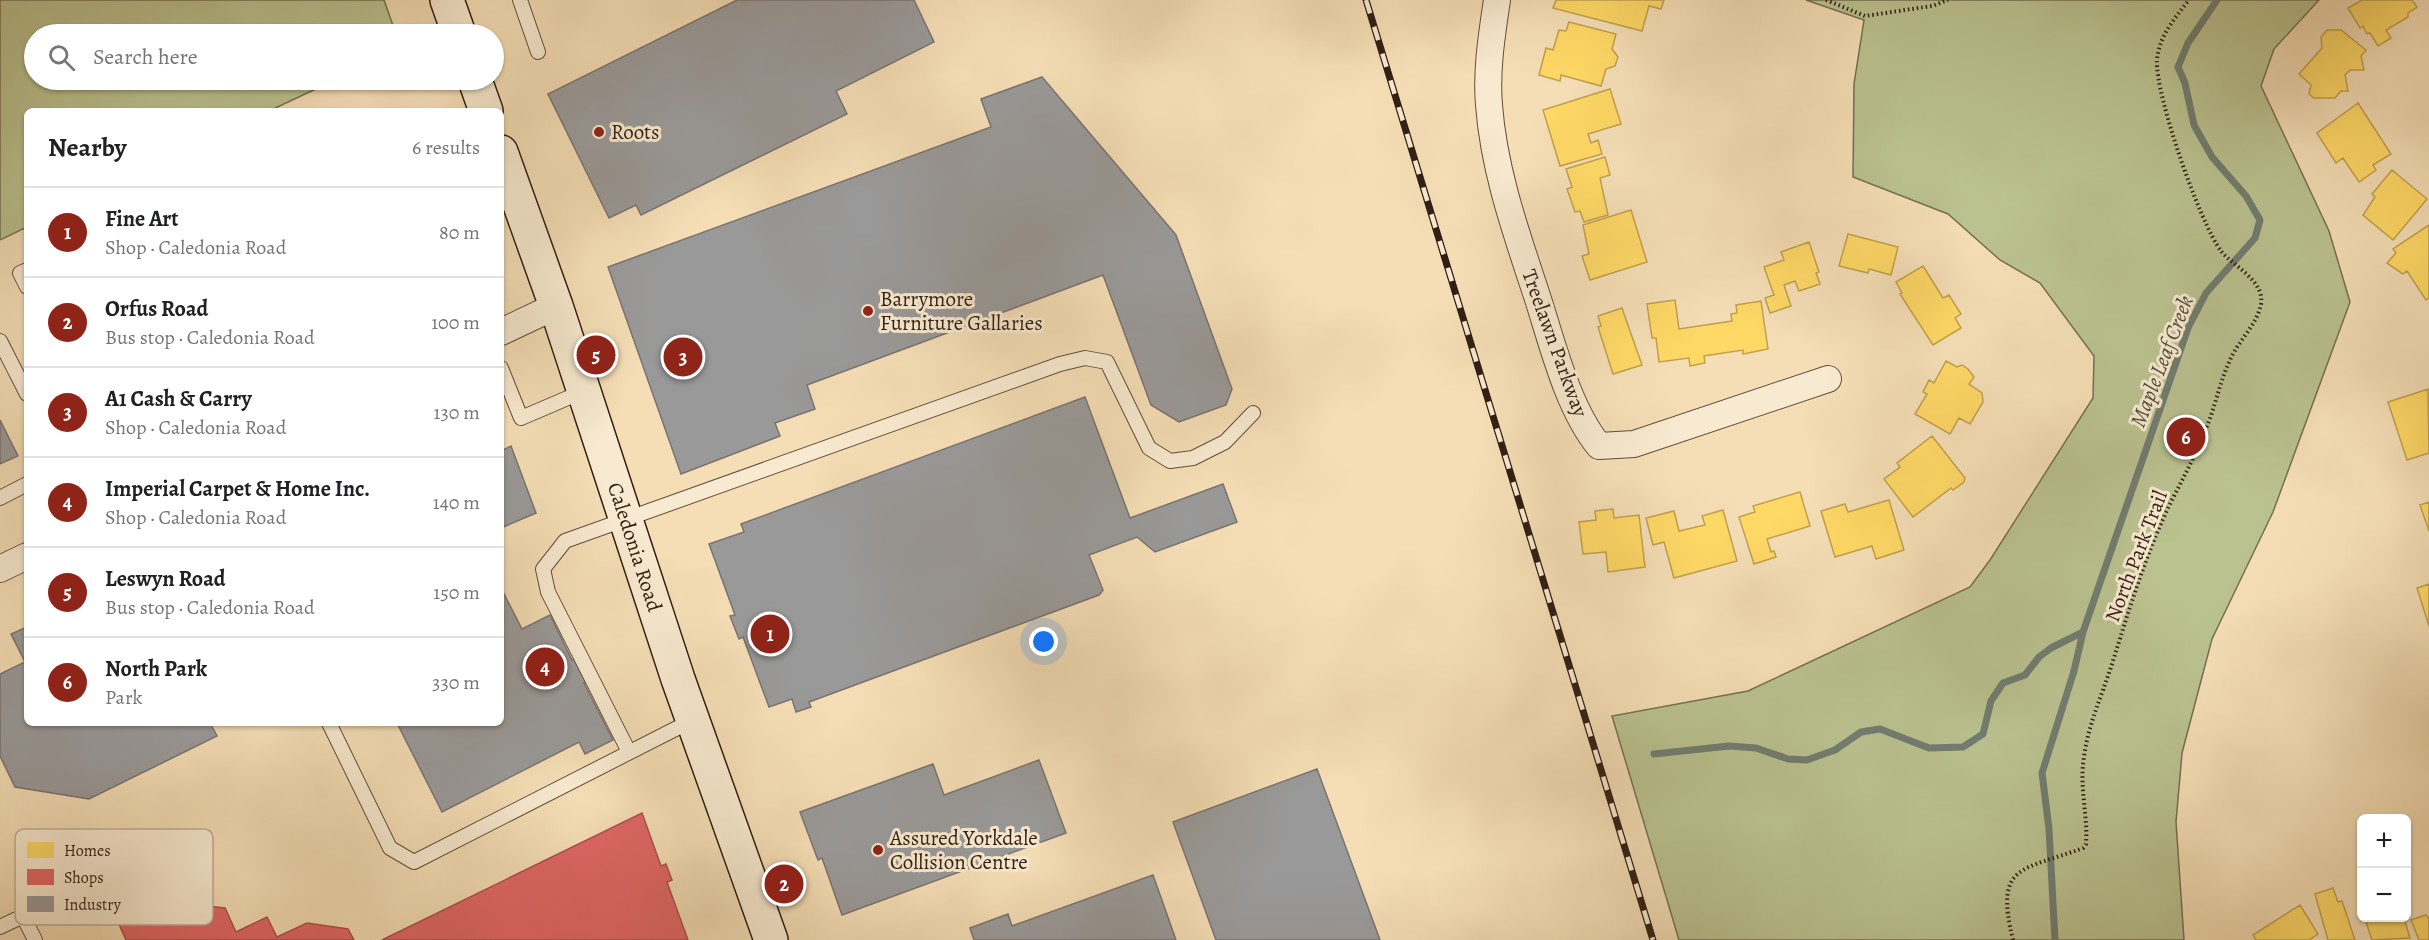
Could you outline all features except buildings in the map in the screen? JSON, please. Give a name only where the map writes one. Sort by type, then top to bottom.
[{"type":"street","points":[[447,0],[455,24]]},
{"type":"street","name":"Treelawn Parkway","points":[[1497,0],[1491,44],[1489,104],[1499,179],[1555,354],[1587,430],[1599,446],[1634,444],[1828,379]]},
{"type":"street","points":[[479,90],[485,108]]},
{"type":"street","name":"Caledonia Road","points":[[504,160],[556,306],[693,720],[771,940]]},
{"type":"street","points":[[504,331],[556,306]]},
{"type":"street","points":[[0,569],[24,557]]},
{"type":"lane","points":[[520,0],[538,52]]},
{"type":"lane","points":[[0,341],[24,388]]},
{"type":"lane","points":[[629,752],[548,592],[543,569],[565,541],[1060,364],[1085,358],[1107,362],[1149,448],[1170,461],[1193,458],[1225,442],[1253,413]]},
{"type":"lane","points":[[504,376],[521,418],[584,391]]},
{"type":"lane","points":[[0,498],[24,486]]},
{"type":"lane","points":[[330,726],[390,848],[414,862],[693,720]]},
{"type":"lane","points":[[0,927],[15,920]]},
{"type":"lane","points":[[28,925],[35,940]]},
{"type":"path","points":[[1826,0],[1865,16],[1932,6],[1948,0]]},
{"type":"path","name":"North Park Trail","points":[[2013,940],[2006,893],[2020,872],[2075,851],[2086,844],[2081,783],[2084,755],[2095,712],[2146,560],[2169,505],[2195,456],[2231,357],[2260,307],[2261,294],[2252,281],[2222,252],[2210,234],[2193,194],[2167,113],[2157,60],[2163,37],[2189,0]]},
{"type":"green space","points":[[0,0],[384,0],[392,24],[24,24],[24,90],[314,90],[275,108],[24,108],[24,228],[0,240]]},
{"type":"green space","points":[[1806,0],[2319,0],[2274,49],[2261,86],[2329,231],[2350,302],[2273,512],[2212,639],[2182,753],[2176,822],[2184,940],[1679,940],[1612,716],[1748,691],[1970,587],[1990,560],[2093,398],[2094,356],[2040,283],[2000,260],[1948,214],[1853,177],[1854,84],[1864,20]]},
{"type":"waterway","name":"Maple Leaf Creek","points":[[2055,940],[2049,829],[2042,773],[2074,671],[2083,632],[2188,328],[2206,293],[2255,238],[2260,220],[2246,196],[2212,157],[2194,125],[2185,83],[2178,67],[2188,43],[2217,0]]},
{"type":"waterway","points":[[1654,754],[1729,746],[1756,748],[1788,759],[1807,760],[1835,750],[1861,732],[1880,729],[1929,748],[1963,747],[1983,734],[1991,701],[2003,683],[2025,675],[2039,657],[2051,648],[2083,632]]},
{"type":"railway","points":[[1366,0],[1653,940]]},
{"type":"place","name":"Roots","points":[[599,132]]},
{"type":"place","name":"Barrymore Furniture Gallaries","points":[[868,311]]},
{"type":"place","name":"Leswyn Road","points":[[596,355]]},
{"type":"place","name":"A1 Cash & Carry","points":[[683,357]]},
{"type":"place","name":"North Park","points":[[2186,437]]},
{"type":"place","name":"Fine Art","points":[[770,634]]},
{"type":"place","name":"Imperial Carpet & Home Inc.","points":[[545,667]]},
{"type":"place","name":"Assured Yorkdale Collision Centre","points":[[878,850]]},
{"type":"place","name":"Orfus Road","points":[[784,884]]}]
